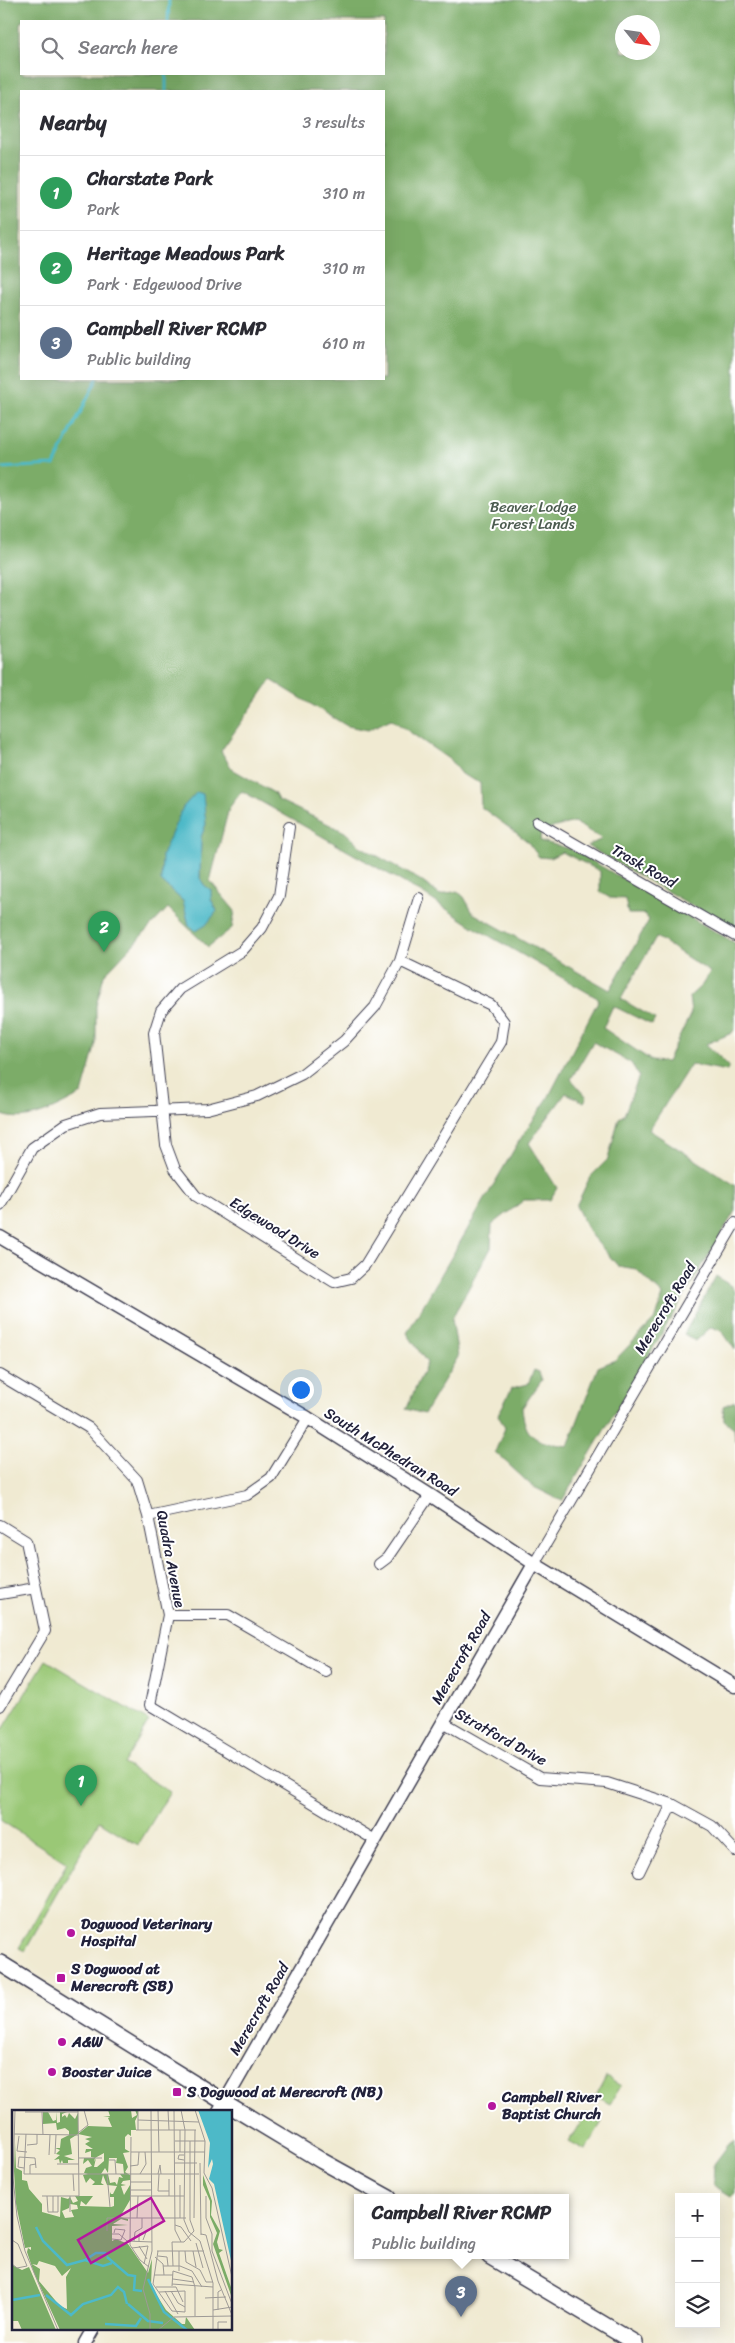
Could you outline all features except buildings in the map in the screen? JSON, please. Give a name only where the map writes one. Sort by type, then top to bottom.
[{"type":"main road","points":[[0,1963],[221,2107]]},
{"type":"main road","points":[[232,2113],[382,2194]]},
{"type":"main road","points":[[494,2259],[635,2343]]},
{"type":"street","name":"Trask Road","points":[[537,822],[735,936]]},
{"type":"street","name":"Edgewood Drive","points":[[289,827],[279,896],[262,928],[242,951],[180,988],[161,1011],[154,1033],[166,1145],[175,1169],[196,1196],[334,1282],[351,1278],[365,1265],[501,1042],[504,1022],[491,1004],[400,961]]},
{"type":"street","points":[[0,1205],[32,1148],[66,1124],[100,1113],[207,1109],[257,1096],[302,1074],[344,1041],[368,1014],[400,961],[420,898]]},
{"type":"street","name":"Merecroft Road","points":[[221,2107],[534,1564],[735,1223]]},
{"type":"street","name":"South McPhedran Road","points":[[0,1237],[308,1418],[430,1494],[534,1564],[735,1686]]},
{"type":"street","name":"Quadra Avenue","points":[[0,1375],[88,1428],[137,1480],[148,1516],[168,1615],[150,1705],[375,1840]]},
{"type":"street","points":[[148,1516],[247,1495],[271,1478],[308,1418]]},
{"type":"street","points":[[379,1564],[387,1558],[430,1494]]},
{"type":"street","points":[[0,1525],[26,1541],[45,1631],[0,1706]]},
{"type":"street","points":[[0,1594],[36,1588]]},
{"type":"street","points":[[168,1615],[228,1615],[326,1672]]},
{"type":"street","name":"Stratford Drive","points":[[443,1722],[540,1778],[607,1783],[672,1804],[712,1826],[735,1851]]},
{"type":"street","points":[[639,1872],[672,1804]]},
{"type":"street","points":[[86,2343],[92,2330]]},
{"type":"green space","name":"Beaver Lodge Forest Lands","points":[[0,0],[735,0],[735,930],[587,846],[602,839],[574,822],[541,831],[540,841],[571,849],[735,943],[735,1028],[732,1033],[706,1044],[729,1066],[727,1071],[691,1064],[649,1130],[735,1185],[735,1211],[562,1501],[532,1486],[495,1452],[505,1428],[498,1415],[512,1388],[528,1384],[534,1370],[539,1372],[542,1380],[522,1408],[526,1427],[535,1438],[541,1441],[568,1446],[598,1367],[615,1360],[656,1318],[663,1295],[636,1269],[618,1266],[590,1234],[576,1206],[590,1177],[608,1159],[619,1118],[624,1115],[639,1076],[631,1063],[593,1042],[571,1079],[587,1097],[584,1102],[566,1093],[529,1143],[557,1188],[550,1200],[524,1200],[492,1225],[491,1248],[452,1318],[458,1357],[424,1414],[406,1409],[427,1363],[407,1333],[519,1141],[548,1098],[599,999],[472,926],[422,893],[242,791],[229,808],[210,881],[235,911],[232,928],[208,947],[168,908],[104,975],[96,1006],[96,1044],[82,1094],[53,1109],[21,1118],[0,1114]],"holes":[[[271,680],[347,726],[368,730],[391,719],[450,760],[461,774],[480,783],[481,807],[527,841],[539,857],[550,858],[562,852],[600,871],[600,892],[610,898],[625,899],[628,914],[644,914],[649,920],[610,990],[473,913],[464,897],[457,891],[440,895],[420,880],[360,846],[345,832],[278,800],[274,793],[232,769],[221,751]],[[206,824],[201,836],[200,878],[217,911],[189,925],[183,901],[161,881]],[[656,937],[710,972],[702,985],[689,997],[691,1013],[667,1062],[652,1061],[603,1028],[613,1006],[652,1025],[655,1019],[621,999]]]},
{"type":"green space","points":[[716,1276],[731,1286],[735,1292],[735,1350],[722,1331],[711,1327],[696,1341],[684,1334]]},
{"type":"green space","points":[[735,1401],[735,1442],[734,1428],[724,1420],[723,1406]]},
{"type":"green space","points":[[46,1660],[149,1721],[124,1764],[170,1792],[138,1845],[99,1821],[25,1951],[19,1948],[67,1863],[0,1820],[0,1734]]},
{"type":"green space","points":[[606,2077],[621,2086],[610,2104],[596,2096]]},
{"type":"green space","points":[[586,2113],[602,2122],[585,2150],[569,2141]]},
{"type":"green space","points":[[735,2141],[735,2193],[731,2196],[713,2185],[714,2164],[729,2144]]},
{"type":"water","points":[[197,792],[203,794],[206,824],[201,837],[200,878],[204,885],[211,890],[211,899],[217,911],[206,925],[196,931],[189,925],[183,901],[161,881],[162,855],[183,807]]},
{"type":"waterway","points":[[168,20],[169,0]]},
{"type":"waterway","points":[[166,75],[166,90]]},
{"type":"waterway","points":[[0,468],[54,465],[96,380]]},
{"type":"place","name":"Heritage Meadows Park","points":[[104,952]]},
{"type":"place","name":"Charstate Park","points":[[81,1806]]},
{"type":"place","name":"Dogwood Veterinary Hospital","points":[[71,1933]]},
{"type":"place","name":"S Dogwood at Merecroft (SB)","points":[[61,1978]]},
{"type":"place","name":"A&W","points":[[62,2042]]},
{"type":"place","name":"Booster Juice","points":[[52,2072]]},
{"type":"place","name":"S Dogwood at Merecroft (NB)","points":[[177,2092]]},
{"type":"place","name":"Campbell River Baptist Church","points":[[492,2106]]},
{"type":"place","name":"Campbell River RCMP","points":[[461,2317]]}]
